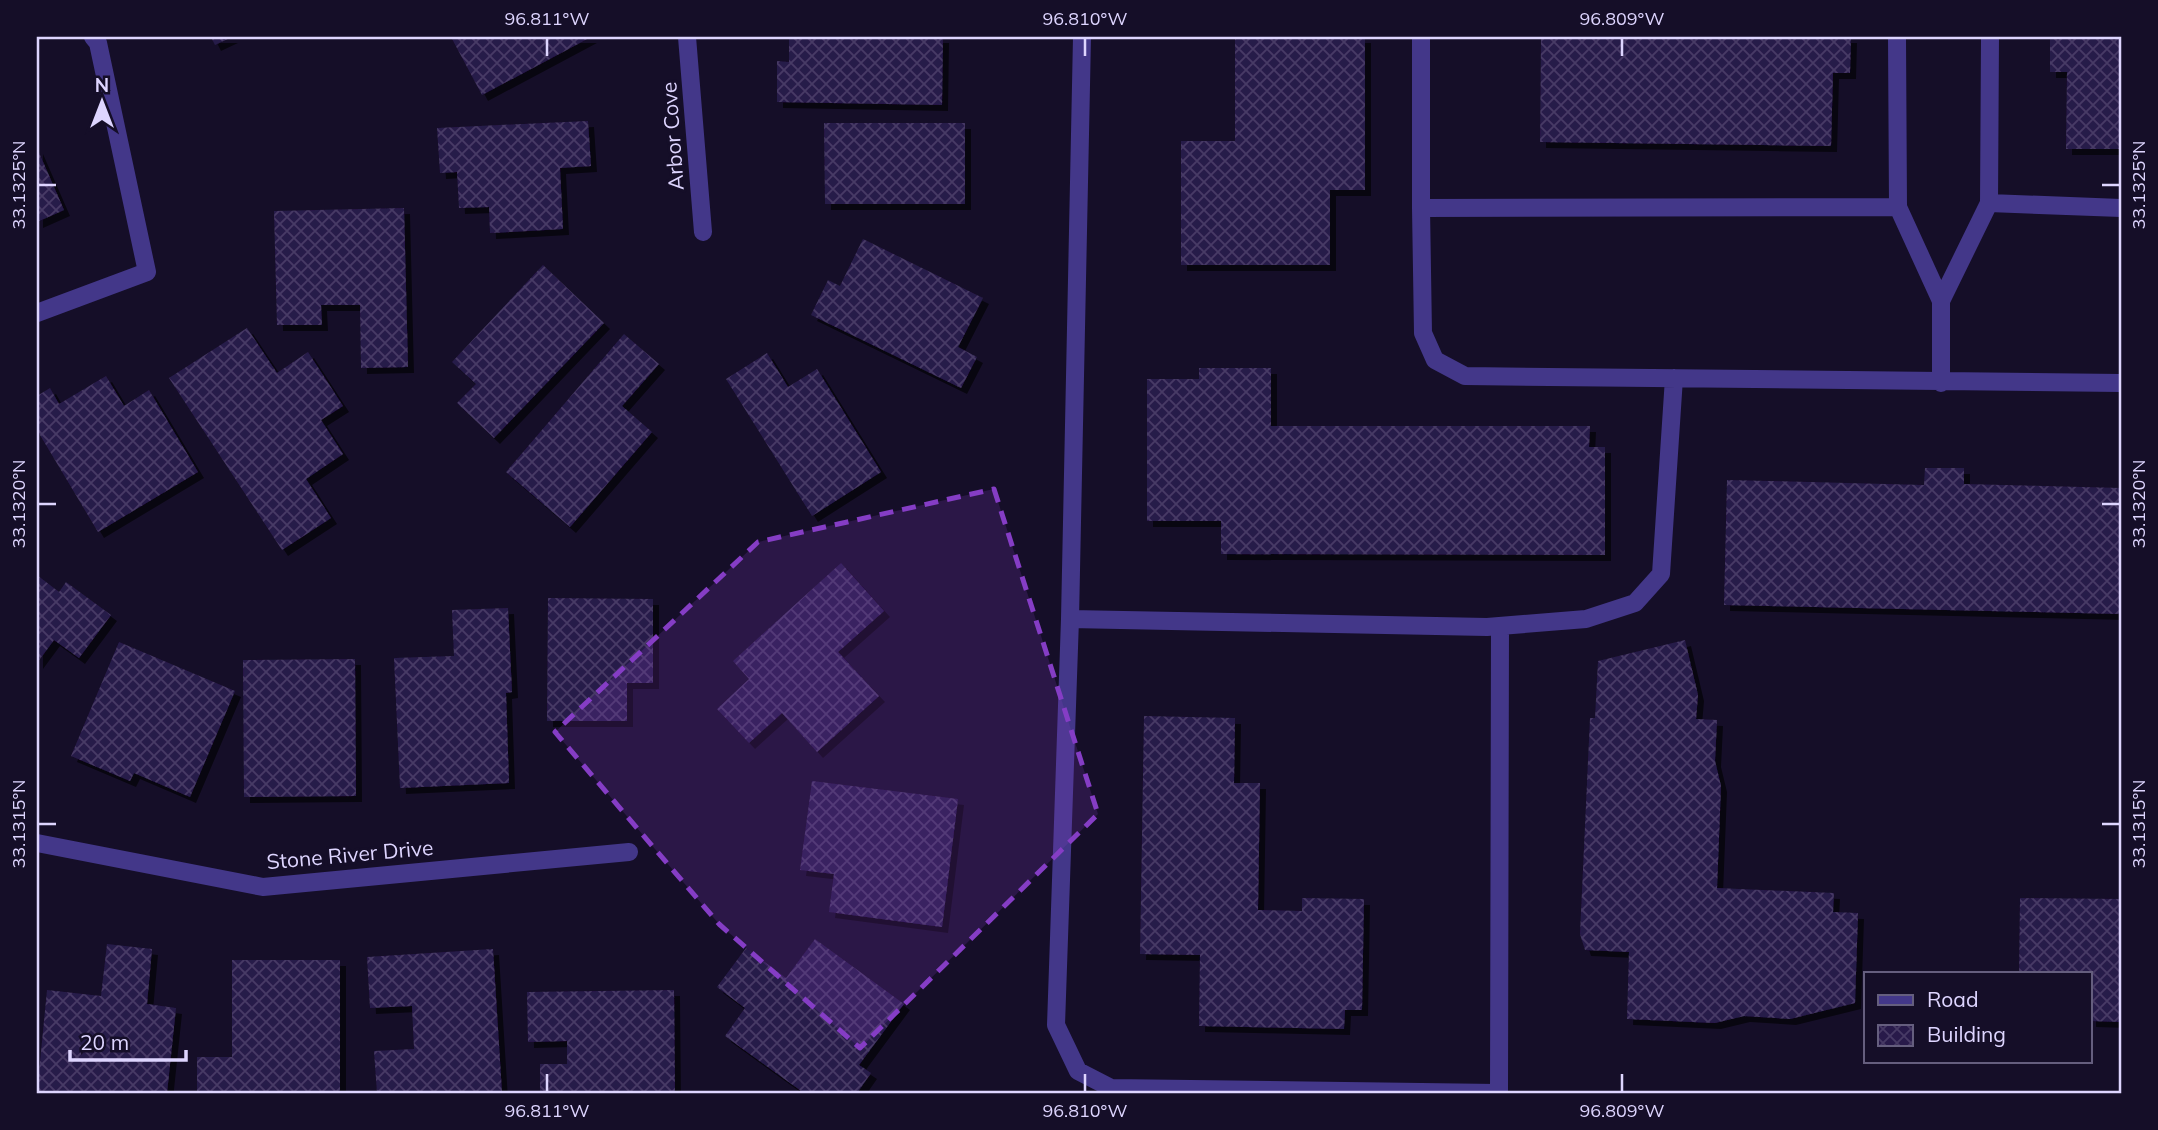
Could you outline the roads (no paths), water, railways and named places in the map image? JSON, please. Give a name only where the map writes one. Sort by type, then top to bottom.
[{"type":"street","points":[[37,313],[147,272],[98,43],[93,37]]},
{"type":"street","name":"Arbor Cove","points":[[687,37],[703,232]]},
{"type":"street","points":[[1082,37],[1070,618],[1056,1025],[1078,1071],[1111,1088],[1498,1093],[1500,626]]},
{"type":"street","points":[[1421,37],[1423,333],[1435,360],[1465,376],[2121,383]]},
{"type":"street","points":[[1897,37],[1898,207],[1941,301],[1941,383]]},
{"type":"street","points":[[1941,301],[1989,203],[1990,37]]},
{"type":"street","points":[[1989,203],[2121,208]]},
{"type":"street","points":[[1421,208],[1898,207]]},
{"type":"street","points":[[1070,618],[1500,626],[1586,618],[1635,603],[1661,574],[1674,378]]},
{"type":"street","name":"Stone River Drive","points":[[37,844],[263,887],[629,852]]}]
